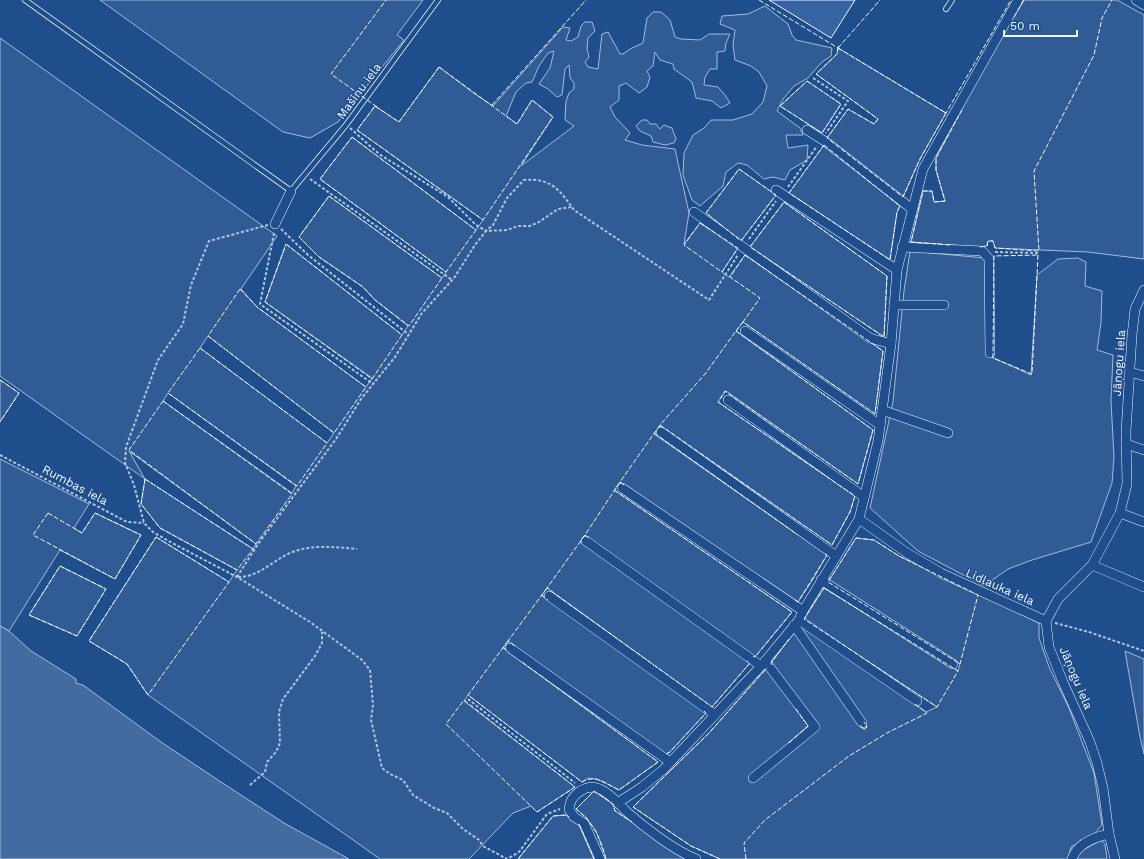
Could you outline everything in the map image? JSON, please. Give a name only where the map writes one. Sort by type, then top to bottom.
[{"type":"street","points":[[619,802],[642,787],[670,762],[763,664],[797,623],[821,580],[859,519],[878,441],[891,344],[897,270],[923,169],[1018,0]]},
{"type":"street","points":[[1136,0],[1144,5]]},
{"type":"street","points":[[807,130],[912,209]]},
{"type":"street","points":[[275,224],[291,190]]},
{"type":"street","points":[[780,192],[897,270]]},
{"type":"street","points":[[694,212],[744,246],[870,338],[891,344]]},
{"type":"street","points":[[902,247],[982,251],[989,259],[990,353]]},
{"type":"street","name":"Jāņogu iela","points":[[1115,859],[1109,834],[1103,788],[1097,763],[1090,742],[1063,682],[1050,647],[1046,621],[1058,599],[1092,565],[1120,513],[1127,484],[1126,444],[1135,309],[1144,290]]},
{"type":"street","points":[[894,305],[944,305]]},
{"type":"street","points":[[745,330],[880,425]]},
{"type":"street","points":[[1130,372],[1144,376]]},
{"type":"street","points":[[728,400],[864,497]]},
{"type":"street","points":[[882,410],[948,433]]},
{"type":"street","points":[[662,432],[836,556]]},
{"type":"street","points":[[1126,444],[1144,450]]},
{"type":"street","points":[[622,488],[803,611]]},
{"type":"street","points":[[1120,513],[1144,522]]},
{"type":"street","name":"Lidlauka iela","points":[[859,519],[907,553],[941,573],[1046,621]]},
{"type":"street","points":[[586,541],[763,664],[815,727],[753,778]]},
{"type":"street","points":[[1092,565],[1144,587]]},
{"type":"street","points":[[821,580],[953,664]]},
{"type":"street","points":[[549,596],[714,714]]},
{"type":"street","points":[[797,623],[917,702]]},
{"type":"street","points":[[797,623],[862,723]]},
{"type":"street","points":[[510,648],[670,762]]},
{"type":"street","points":[[600,859],[584,823],[570,813],[569,806],[582,789],[590,787],[599,788],[619,802],[624,809],[643,826],[696,859]]},
{"type":"street","points":[[1072,859],[1074,852],[1082,846],[1098,837],[1109,834]]},
{"type":"lane","points":[[25,0],[291,190]]},
{"type":"lane","name":"Mašīnu iela","points":[[291,190],[346,125],[438,0]]},
{"type":"lane","points":[[946,10],[952,0]]},
{"type":"path","points":[[346,125],[379,154],[448,197],[476,226],[486,231],[507,230],[518,226],[530,226],[539,222],[558,209],[572,207]]},
{"type":"path","points":[[304,175],[452,280]]},
{"type":"path","points":[[237,577],[289,500],[336,439],[373,384],[395,357],[422,313],[452,280],[475,244],[493,225],[507,198],[524,180],[538,179],[548,182],[562,193],[572,207],[709,300],[780,192]]},
{"type":"path","points":[[275,224],[308,255],[409,334]]},
{"type":"path","points":[[275,224],[260,304],[373,384]]},
{"type":"path","points":[[275,224],[209,241],[191,284],[183,324],[158,360],[126,447],[125,462],[134,485],[144,523],[153,532],[237,577],[310,622],[322,632],[349,649],[362,660],[370,670],[373,705],[371,720],[382,768],[390,774],[403,780],[413,795],[447,814],[463,829],[480,840],[483,846],[507,859],[519,852],[547,814],[569,806]]},
{"type":"path","points":[[982,251],[1040,253]]},
{"type":"path","name":"Rumbas iela","points":[[0,455],[126,522],[144,523]]},
{"type":"path","points":[[237,577],[256,574],[290,553],[314,547],[357,548]]},
{"type":"path","points":[[1046,621],[1089,632],[1144,651]]},
{"type":"path","points":[[250,785],[265,772],[267,762],[276,752],[280,743],[279,712],[283,699],[322,643],[322,632]]},
{"type":"path","points":[[468,699],[582,789]]},
{"type":"shaded area","points":[[100,0],[423,0],[397,35],[404,40],[338,122],[310,138],[283,132]]},
{"type":"shaded area","points":[[1024,0],[1117,0],[1144,15],[1144,259],[1088,252],[995,248],[993,241],[988,241],[987,246],[979,247],[911,242],[923,191],[932,191],[934,202],[945,201],[936,170],[936,158],[987,60]]},
{"type":"shaded area","points":[[765,6],[788,24],[792,35],[796,40],[832,48],[831,56],[822,62],[808,78],[794,86],[783,99],[777,111],[800,128],[803,135],[786,135],[788,148],[808,145],[807,160],[790,170],[785,180],[773,177],[764,179],[747,165],[738,163],[726,172],[723,186],[700,206],[692,200],[683,175],[684,153],[693,135],[704,128],[711,120],[733,120],[752,114],[763,102],[767,86],[759,72],[751,66],[735,60],[733,45],[735,30],[720,24],[722,16],[748,14]]},
{"type":"shaded area","points":[[653,12],[661,12],[670,20],[675,37],[681,39],[700,40],[709,34],[730,34],[726,43],[725,51],[717,52],[717,69],[710,69],[705,77],[704,85],[718,87],[730,103],[721,108],[712,101],[696,98],[692,82],[674,69],[673,64],[660,60],[655,52],[653,66],[647,71],[650,77],[647,87],[639,93],[626,83],[619,86],[619,100],[610,107],[615,117],[630,133],[625,140],[642,145],[675,149],[689,213],[684,244],[700,223],[738,248],[722,272],[729,277],[745,255],[883,351],[875,414],[743,322],[736,331],[873,430],[858,484],[726,391],[718,402],[855,496],[850,512],[832,545],[660,426],[654,434],[827,555],[798,602],[620,482],[614,490],[792,612],[755,657],[584,536],[580,542],[750,663],[712,707],[547,588],[542,595],[706,713],[667,755],[508,641],[503,648],[658,762],[619,790],[597,779],[588,778],[582,782],[468,695],[464,701],[575,787],[537,812],[531,806],[513,813],[469,859],[380,859],[148,695],[127,664],[89,641],[156,537],[229,582],[237,570],[160,528],[141,504],[145,479],[0,376],[0,38],[277,236],[241,289],[257,307],[366,387],[372,378],[265,302],[286,244],[402,335],[408,326],[375,300],[363,287],[319,257],[299,237],[329,196],[442,278],[446,272],[320,179],[352,137],[476,230],[483,220],[357,130],[375,106],[399,122],[439,67],[493,106],[563,27],[570,28],[566,40],[571,41],[578,37],[581,26],[585,22],[592,22],[595,31],[588,38],[587,49],[589,57],[585,62],[588,67],[598,69],[602,34],[608,32],[620,54],[623,54],[643,43],[647,18]],"holes":[[[554,51],[550,68],[539,84],[548,89],[557,97],[562,95],[565,69],[569,65],[570,78],[574,83],[574,89],[569,93],[566,101],[565,120],[574,126],[521,166],[553,117],[532,100],[517,124],[506,116],[516,92],[526,83],[532,82],[539,66],[548,53]],[[208,336],[334,433],[327,443],[200,348]],[[168,393],[296,486],[292,493],[163,401]],[[129,451],[256,544],[253,549],[145,479]]]},
{"type":"shaded area","points":[[838,48],[946,113],[920,159],[903,197],[827,138],[848,109],[874,124],[878,119],[816,74],[837,54]]},
{"type":"shaded area","points":[[807,81],[841,104],[822,133],[780,106]]},
{"type":"shaded area","points":[[642,120],[647,120],[650,124],[656,124],[660,129],[664,125],[672,128],[676,139],[674,143],[665,145],[653,142],[651,136],[640,131],[636,126]]},
{"type":"shaded area","points":[[824,145],[900,206],[897,212],[890,260],[789,193]]},
{"type":"shaded area","points":[[739,169],[776,195],[741,241],[706,213]]},
{"type":"shaded area","points":[[784,202],[887,276],[884,337],[750,247]]},
{"type":"shaded area","points":[[910,251],[985,258],[987,355],[1031,375],[1037,275],[1058,259],[1078,258],[1086,262],[1085,286],[1102,291],[1101,323],[1097,350],[1113,355],[1111,401],[1114,457],[1112,483],[1091,542],[1008,569],[984,586],[918,551],[870,508],[893,402],[904,291]]},
{"type":"shaded area","points":[[0,380],[19,393],[0,422]]},
{"type":"shaded area","points":[[0,459],[89,504],[74,528],[82,533],[95,513],[141,535],[115,579],[60,550],[9,631],[0,626]]},
{"type":"shaded area","points":[[856,538],[874,540],[899,556],[1039,623],[1039,638],[1049,667],[1069,708],[1094,773],[1102,825],[1094,834],[1071,847],[1068,859],[720,859],[691,846],[633,807],[709,733],[767,667],[808,726],[748,778],[753,782],[819,727],[771,663],[795,631],[863,729],[867,727],[799,626],[801,623],[926,712],[937,707],[804,619],[824,588],[958,671],[960,664],[828,582]]},
{"type":"shaded area","points":[[60,566],[106,589],[77,636],[29,615]]},
{"type":"shaded area","points":[[0,626],[9,631],[31,651],[76,679],[76,683],[83,685],[161,742],[284,823],[349,859],[0,859]]},
{"type":"shaded area","points":[[1125,651],[1144,659],[1144,754],[1140,737]]},
{"type":"shaded area","points":[[594,791],[613,804],[615,811],[690,859],[606,859],[596,831],[586,817],[576,809]]},
{"type":"shaded area","points":[[566,815],[579,825],[594,859],[518,859],[553,816]]},
{"type":"shaded area","points":[[1101,840],[1105,844],[1107,859],[1077,859],[1078,853]]},
{"type":"building","points":[[769,0],[855,0],[831,38]]},
{"type":"fence","points":[[377,107],[331,74],[386,0]]},
{"type":"fence","points":[[492,105],[586,0]]},
{"type":"fence","points":[[759,0],[838,48],[839,46]]},
{"type":"fence","points":[[838,48],[880,0]]},
{"type":"fence","points":[[944,112],[946,113],[1011,0]]},
{"type":"fence","points":[[1014,17],[1024,0]]},
{"type":"fence","points":[[980,247],[987,246],[988,241],[993,241],[995,248],[1039,251],[1034,171],[1094,55],[1102,18],[1112,0]]},
{"type":"fence","points":[[838,48],[946,113],[920,159],[903,197],[827,138],[848,109],[874,124],[878,119],[816,74],[837,54],[838,48]]},
{"type":"fence","points":[[439,67],[517,124],[532,100],[553,117],[483,220],[357,130],[375,106],[399,122],[439,67]]},
{"type":"fence","points":[[807,81],[841,104],[822,133],[780,106],[807,81]]},
{"type":"fence","points":[[950,245],[911,242],[923,191],[932,191],[934,202],[945,201],[936,170],[936,158],[963,108]]},
{"type":"fence","points":[[352,137],[476,230],[446,272],[320,179],[352,137]]},
{"type":"fence","points":[[824,145],[900,206],[897,212],[890,260],[789,193],[824,145]]},
{"type":"fence","points":[[739,169],[776,195],[741,241],[706,213],[739,169]]},
{"type":"fence","points":[[329,196],[442,278],[409,326],[375,300],[363,287],[319,257],[299,237],[329,196]]},
{"type":"fence","points":[[784,202],[887,276],[884,337],[750,247],[784,202]]},
{"type":"fence","points":[[700,223],[738,248],[722,272],[684,245],[700,223]]},
{"type":"fence","points":[[286,244],[402,335],[372,379],[265,302],[286,244]]},
{"type":"fence","points":[[745,255],[883,351],[875,414],[743,322],[760,298],[730,277],[745,255]]},
{"type":"fence","points":[[1038,255],[1032,374],[993,358],[994,256],[1038,255]]},
{"type":"fence","points":[[240,289],[257,307],[366,387],[334,433],[208,336],[240,289]]},
{"type":"fence","points":[[736,331],[743,322]]},
{"type":"fence","points":[[736,331],[873,430],[858,484],[725,391],[718,402],[855,496],[850,512],[832,545],[660,425],[705,374],[736,331]]},
{"type":"fence","points":[[200,348],[327,443],[297,486],[168,393],[200,348]]},
{"type":"fence","points":[[0,380],[19,393],[0,422]]},
{"type":"fence","points":[[163,401],[292,494],[256,544],[129,450],[163,401]]},
{"type":"fence","points":[[624,485],[620,482],[660,425]]},
{"type":"fence","points":[[654,433],[798,535]]},
{"type":"fence","points":[[145,479],[253,549],[237,570],[160,528],[141,504],[145,479]]},
{"type":"fence","points":[[589,538],[585,535],[620,482]]},
{"type":"fence","points":[[614,490],[792,612],[755,657],[753,656]]},
{"type":"fence","points":[[48,513],[82,533],[95,513],[141,535],[115,579],[33,535],[48,513]]},
{"type":"fence","points":[[585,535],[547,588],[712,707],[750,663],[747,661]]},
{"type":"fence","points":[[156,537],[229,582],[148,695],[127,664],[89,641],[156,537]]},
{"type":"fence","points":[[856,538],[874,540],[899,556],[978,595],[960,664],[828,582],[856,538]]},
{"type":"fence","points":[[795,600],[798,602],[827,555],[824,553]]},
{"type":"fence","points":[[60,566],[106,589],[77,636],[29,615],[60,566]]},
{"type":"fence","points":[[515,646],[508,641],[547,588]]},
{"type":"fence","points":[[824,588],[958,671],[937,707],[804,619],[824,588]]},
{"type":"fence","points":[[541,595],[548,600]]},
{"type":"fence","points":[[772,665],[771,663],[789,639]]},
{"type":"fence","points":[[508,641],[468,695],[582,782],[596,779],[619,790],[658,762],[522,662]]},
{"type":"fence","points":[[503,647],[509,652]]},
{"type":"fence","points":[[720,859],[691,846],[633,807],[709,733],[767,668]]},
{"type":"fence","points":[[464,700],[575,787],[537,812],[446,724],[464,700]]},
{"type":"fence","points":[[746,859],[744,843],[765,820],[849,756],[887,733],[927,713],[915,704]]},
{"type":"fence","points":[[789,743],[808,726],[796,709]]},
{"type":"fence","points":[[666,754],[670,752],[706,713],[704,711]]},
{"type":"fence","points":[[860,725],[864,730],[867,727],[864,722]]},
{"type":"fence","points":[[606,859],[596,831],[587,819],[576,809],[594,791],[613,804],[615,811],[632,822]]},
{"type":"fence","points":[[518,859],[553,816],[566,815],[569,817]]},
{"type":"fence","points":[[579,824],[594,859]]}]
